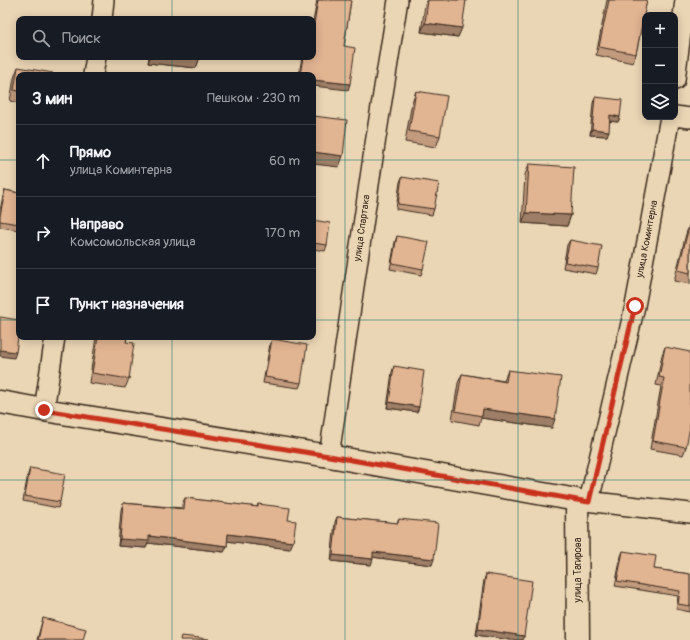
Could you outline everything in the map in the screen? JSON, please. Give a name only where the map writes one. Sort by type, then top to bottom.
[{"type":"street","points":[[102,16],[104,0]]},
{"type":"street","name":"улица Спартака","points":[[329,456],[398,0]]},
{"type":"street","points":[[678,56],[685,0]]},
{"type":"street","points":[[94,72],[96,60]]},
{"type":"street","points":[[678,116],[690,118]]},
{"type":"street","name":"улица Коминтерна","points":[[583,501],[635,306],[669,120]]},
{"type":"street","points":[[44,410],[55,340]]},
{"type":"street","points":[[0,402],[329,456],[583,501],[690,513]]},
{"type":"street","name":"улица Тагирова","points":[[578,640],[583,501]]},
{"type":"building","points":[[318,0],[351,0],[344,46],[355,48],[350,84],[316,80],[316,72],[300,72],[302,60],[316,60],[315,16]]},
{"type":"building","points":[[428,0],[466,0],[462,28],[425,23]]},
{"type":"building","points":[[609,0],[647,0],[645,12],[642,12],[642,25],[636,54],[599,47]]},
{"type":"building","points":[[18,67],[47,72],[17,72]]},
{"type":"building","points":[[16,78],[16,90],[14,90]]},
{"type":"building","points":[[416,91],[447,96],[440,136],[409,131]]},
{"type":"building","points":[[595,97],[622,100],[620,117],[610,115],[609,131],[592,129]]},
{"type":"building","points":[[316,116],[347,120],[343,156],[316,152]]},
{"type":"building","points":[[529,164],[574,167],[571,215],[526,213]]},
{"type":"building","points":[[402,177],[439,183],[434,209],[398,204]]},
{"type":"building","points":[[5,190],[16,192],[16,224],[0,221]]},
{"type":"building","points":[[316,221],[330,223],[327,245],[316,243]]},
{"type":"building","points":[[690,223],[690,273],[678,270]]},
{"type":"building","points":[[397,236],[429,242],[423,269],[392,263]]},
{"type":"building","points":[[570,240],[602,246],[598,268],[565,262]]},
{"type":"building","points":[[0,317],[16,320],[16,340],[18,340],[16,352],[0,350]]},
{"type":"building","points":[[98,340],[126,340],[126,342],[134,343],[129,379],[92,373]]},
{"type":"building","points":[[272,340],[307,345],[301,383],[265,377]]},
{"type":"building","points":[[665,347],[690,352],[690,427],[686,447],[653,441],[664,378],[659,377]]},
{"type":"building","points":[[394,366],[424,371],[419,407],[389,402]]},
{"type":"building","points":[[508,370],[561,377],[555,419],[483,409],[482,416],[455,411],[462,374],[506,382]]},
{"type":"building","points":[[30,468],[65,474],[60,502],[25,496]]},
{"type":"building","points":[[185,498],[258,507],[258,504],[290,508],[288,520],[296,521],[293,542],[228,534],[227,546],[149,536],[149,541],[120,539],[123,503],[184,509]]},
{"type":"building","points":[[337,517],[398,523],[399,519],[438,523],[434,559],[373,552],[373,559],[333,555]]},
{"type":"building","points":[[623,551],[656,556],[654,569],[690,574],[690,606],[678,604],[680,591],[617,581]]},
{"type":"building","points":[[486,574],[532,581],[524,636],[478,629]]},
{"type":"building","points":[[43,618],[86,629],[83,640],[38,640]]},
{"type":"building","points":[[181,636],[209,639],[180,640]]},
{"type":"route","points":[[44,410],[329,456],[589,502],[635,306]]}]
